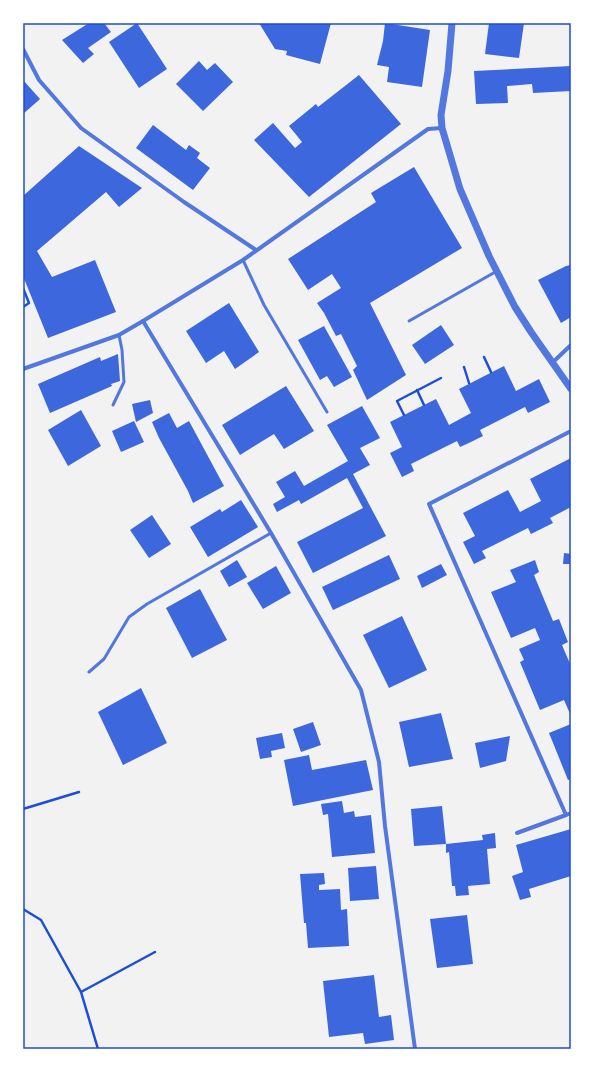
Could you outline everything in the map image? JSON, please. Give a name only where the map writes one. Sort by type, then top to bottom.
[{"type":"street","points":[[452,23],[448,71],[441,115],[442,128],[460,189],[515,307],[571,389]]},
{"type":"street","points":[[23,49],[39,80],[81,128],[184,202],[256,250]]},
{"type":"street","points":[[23,370],[119,334],[143,321],[243,260],[428,129],[442,128]]},
{"type":"street","points":[[143,321],[271,533],[361,690],[379,762],[385,826],[415,1049]]},
{"type":"street","points":[[552,363],[571,346]]},
{"type":"street","points":[[566,815],[429,504],[571,431]]},
{"type":"street","points":[[517,833],[571,813]]},
{"type":"lane","points":[[243,260],[264,304],[327,412]]},
{"type":"lane","points":[[409,320],[497,271]]},
{"type":"lane","points":[[113,405],[124,382],[122,350],[119,334]]},
{"type":"lane","points":[[89,672],[104,659],[129,617],[147,604],[271,533]]},
{"type":"path","points":[[23,288],[29,303],[23,307]]},
{"type":"path","points":[[484,357],[491,372]]},
{"type":"path","points":[[464,367],[469,383]]},
{"type":"path","points":[[404,415],[397,401],[441,378]]},
{"type":"path","points":[[417,390],[424,405]]},
{"type":"path","points":[[23,809],[78,792]]},
{"type":"path","points":[[23,909],[41,920],[81,992],[98,1049]]},
{"type":"path","points":[[81,992],[155,952]]},
{"type":"building","points":[[89,23],[104,23],[111,32],[88,48],[94,54],[83,63],[62,40]]},
{"type":"building","points":[[137,23],[167,69],[139,88],[109,42]]},
{"type":"building","points":[[259,23],[331,23],[320,64],[286,55],[287,51],[275,49]]},
{"type":"building","points":[[385,23],[430,30],[422,87],[387,82],[389,67],[377,65],[383,41]]},
{"type":"building","points":[[489,23],[524,23],[519,58],[485,54]]},
{"type":"building","points":[[199,61],[207,70],[215,63],[233,82],[203,111],[176,84]]},
{"type":"building","points":[[571,66],[571,91],[533,93],[532,84],[507,86],[508,103],[476,104],[474,71]]},
{"type":"building","points":[[359,75],[401,124],[309,197],[254,140],[273,123],[295,148],[302,142],[289,126],[316,104],[318,107]]},
{"type":"building","points":[[23,80],[40,99],[23,114]]},
{"type":"building","points":[[153,125],[186,150],[189,145],[200,153],[197,158],[210,168],[193,190],[136,148]]},
{"type":"building","points":[[79,146],[142,188],[119,207],[106,192],[37,251],[52,277],[95,260],[116,312],[48,338],[23,276],[23,196]]},
{"type":"building","points":[[414,167],[462,248],[370,303],[406,375],[367,400],[353,370],[357,366],[341,334],[336,336],[317,303],[341,288],[332,274],[308,290],[288,259],[376,202],[371,193]]},
{"type":"building","points":[[571,265],[571,317],[561,323],[538,280]]},
{"type":"building","points":[[229,303],[259,352],[235,369],[224,351],[206,363],[186,331]]},
{"type":"building","points":[[441,325],[454,345],[425,364],[412,345]]},
{"type":"building","points":[[324,326],[352,377],[334,387],[327,376],[320,380],[298,340]]},
{"type":"building","points":[[118,354],[120,381],[111,384],[112,386],[50,413],[38,384],[100,357],[101,361]]},
{"type":"building","points":[[504,366],[516,391],[539,379],[550,402],[528,413],[525,407],[480,430],[483,436],[471,442],[460,447],[457,441],[411,464],[414,471],[402,477],[390,453],[402,447],[390,422],[436,399],[449,425],[471,413],[459,389]]},
{"type":"building","points":[[286,386],[314,431],[284,449],[274,434],[240,455],[222,425]]},
{"type":"building","points":[[150,400],[153,413],[136,422],[132,404]]},
{"type":"building","points":[[362,406],[380,438],[360,448],[370,465],[353,474],[386,536],[313,573],[297,542],[363,508],[347,478],[301,504],[299,500],[277,512],[273,504],[285,497],[276,482],[295,471],[304,486],[348,461],[327,425]]},
{"type":"building","points":[[81,410],[101,446],[68,466],[48,430]]},
{"type":"building","points":[[169,413],[177,428],[189,421],[224,486],[193,503],[152,422]]},
{"type":"building","points":[[134,421],[144,442],[121,452],[112,431]]},
{"type":"building","points":[[571,458],[571,507],[550,518],[553,523],[531,534],[528,528],[482,551],[486,558],[474,564],[463,542],[475,536],[463,513],[508,490],[520,512],[541,501],[530,479]]},
{"type":"building","points":[[241,500],[258,527],[208,557],[190,527],[220,509],[222,512]]},
{"type":"building","points":[[152,515],[171,544],[149,558],[130,530]]},
{"type":"building","points":[[564,553],[571,554],[571,564],[563,564]]},
{"type":"building","points":[[389,555],[400,579],[333,610],[322,587]]},
{"type":"building","points":[[237,560],[247,577],[229,587],[220,571]]},
{"type":"building","points":[[535,560],[539,572],[534,575],[553,621],[559,619],[568,642],[562,645],[571,666],[571,716],[564,700],[540,710],[520,662],[524,660],[519,649],[540,640],[535,628],[511,638],[491,592],[516,582],[510,570]]},
{"type":"building","points":[[441,564],[447,575],[422,588],[417,576]]},
{"type":"building","points":[[276,566],[291,593],[263,609],[247,583]]},
{"type":"building","points":[[200,589],[227,640],[192,658],[166,608]]},
{"type":"building","points":[[402,616],[427,670],[389,688],[363,635]]},
{"type":"building","points":[[141,688],[167,743],[123,765],[98,712]]},
{"type":"building","points":[[441,713],[453,759],[409,767],[399,722]]},
{"type":"building","points":[[313,722],[321,745],[301,752],[293,729]]},
{"type":"building","points":[[571,724],[571,779],[568,780],[549,733]]},
{"type":"building","points":[[282,733],[285,748],[271,751],[272,757],[260,759],[256,738]]},
{"type":"building","points":[[510,736],[506,761],[480,768],[475,743]]},
{"type":"building","points":[[309,755],[312,770],[366,760],[373,790],[293,806],[284,760]]},
{"type":"building","points":[[342,801],[344,813],[354,811],[355,817],[371,815],[375,853],[332,857],[328,814],[323,815],[321,804]]},
{"type":"building","points":[[442,806],[446,844],[414,846],[411,809]]},
{"type":"building","points":[[571,829],[571,876],[529,889],[531,897],[520,900],[512,876],[523,872],[516,845]]},
{"type":"building","points":[[495,833],[496,848],[487,849],[490,884],[468,886],[469,895],[456,896],[455,886],[452,886],[449,852],[446,853],[446,844],[483,840],[482,835]]},
{"type":"building","points":[[376,866],[379,899],[350,901],[348,868]]},
{"type":"building","points":[[324,873],[325,884],[319,885],[319,890],[340,889],[341,910],[347,909],[349,946],[308,948],[306,923],[304,923],[300,874]]},
{"type":"building","points":[[467,915],[473,964],[437,968],[430,919]]},
{"type":"building","points":[[374,975],[379,1017],[391,1015],[394,1040],[365,1044],[363,1033],[329,1037],[323,981]]}]
